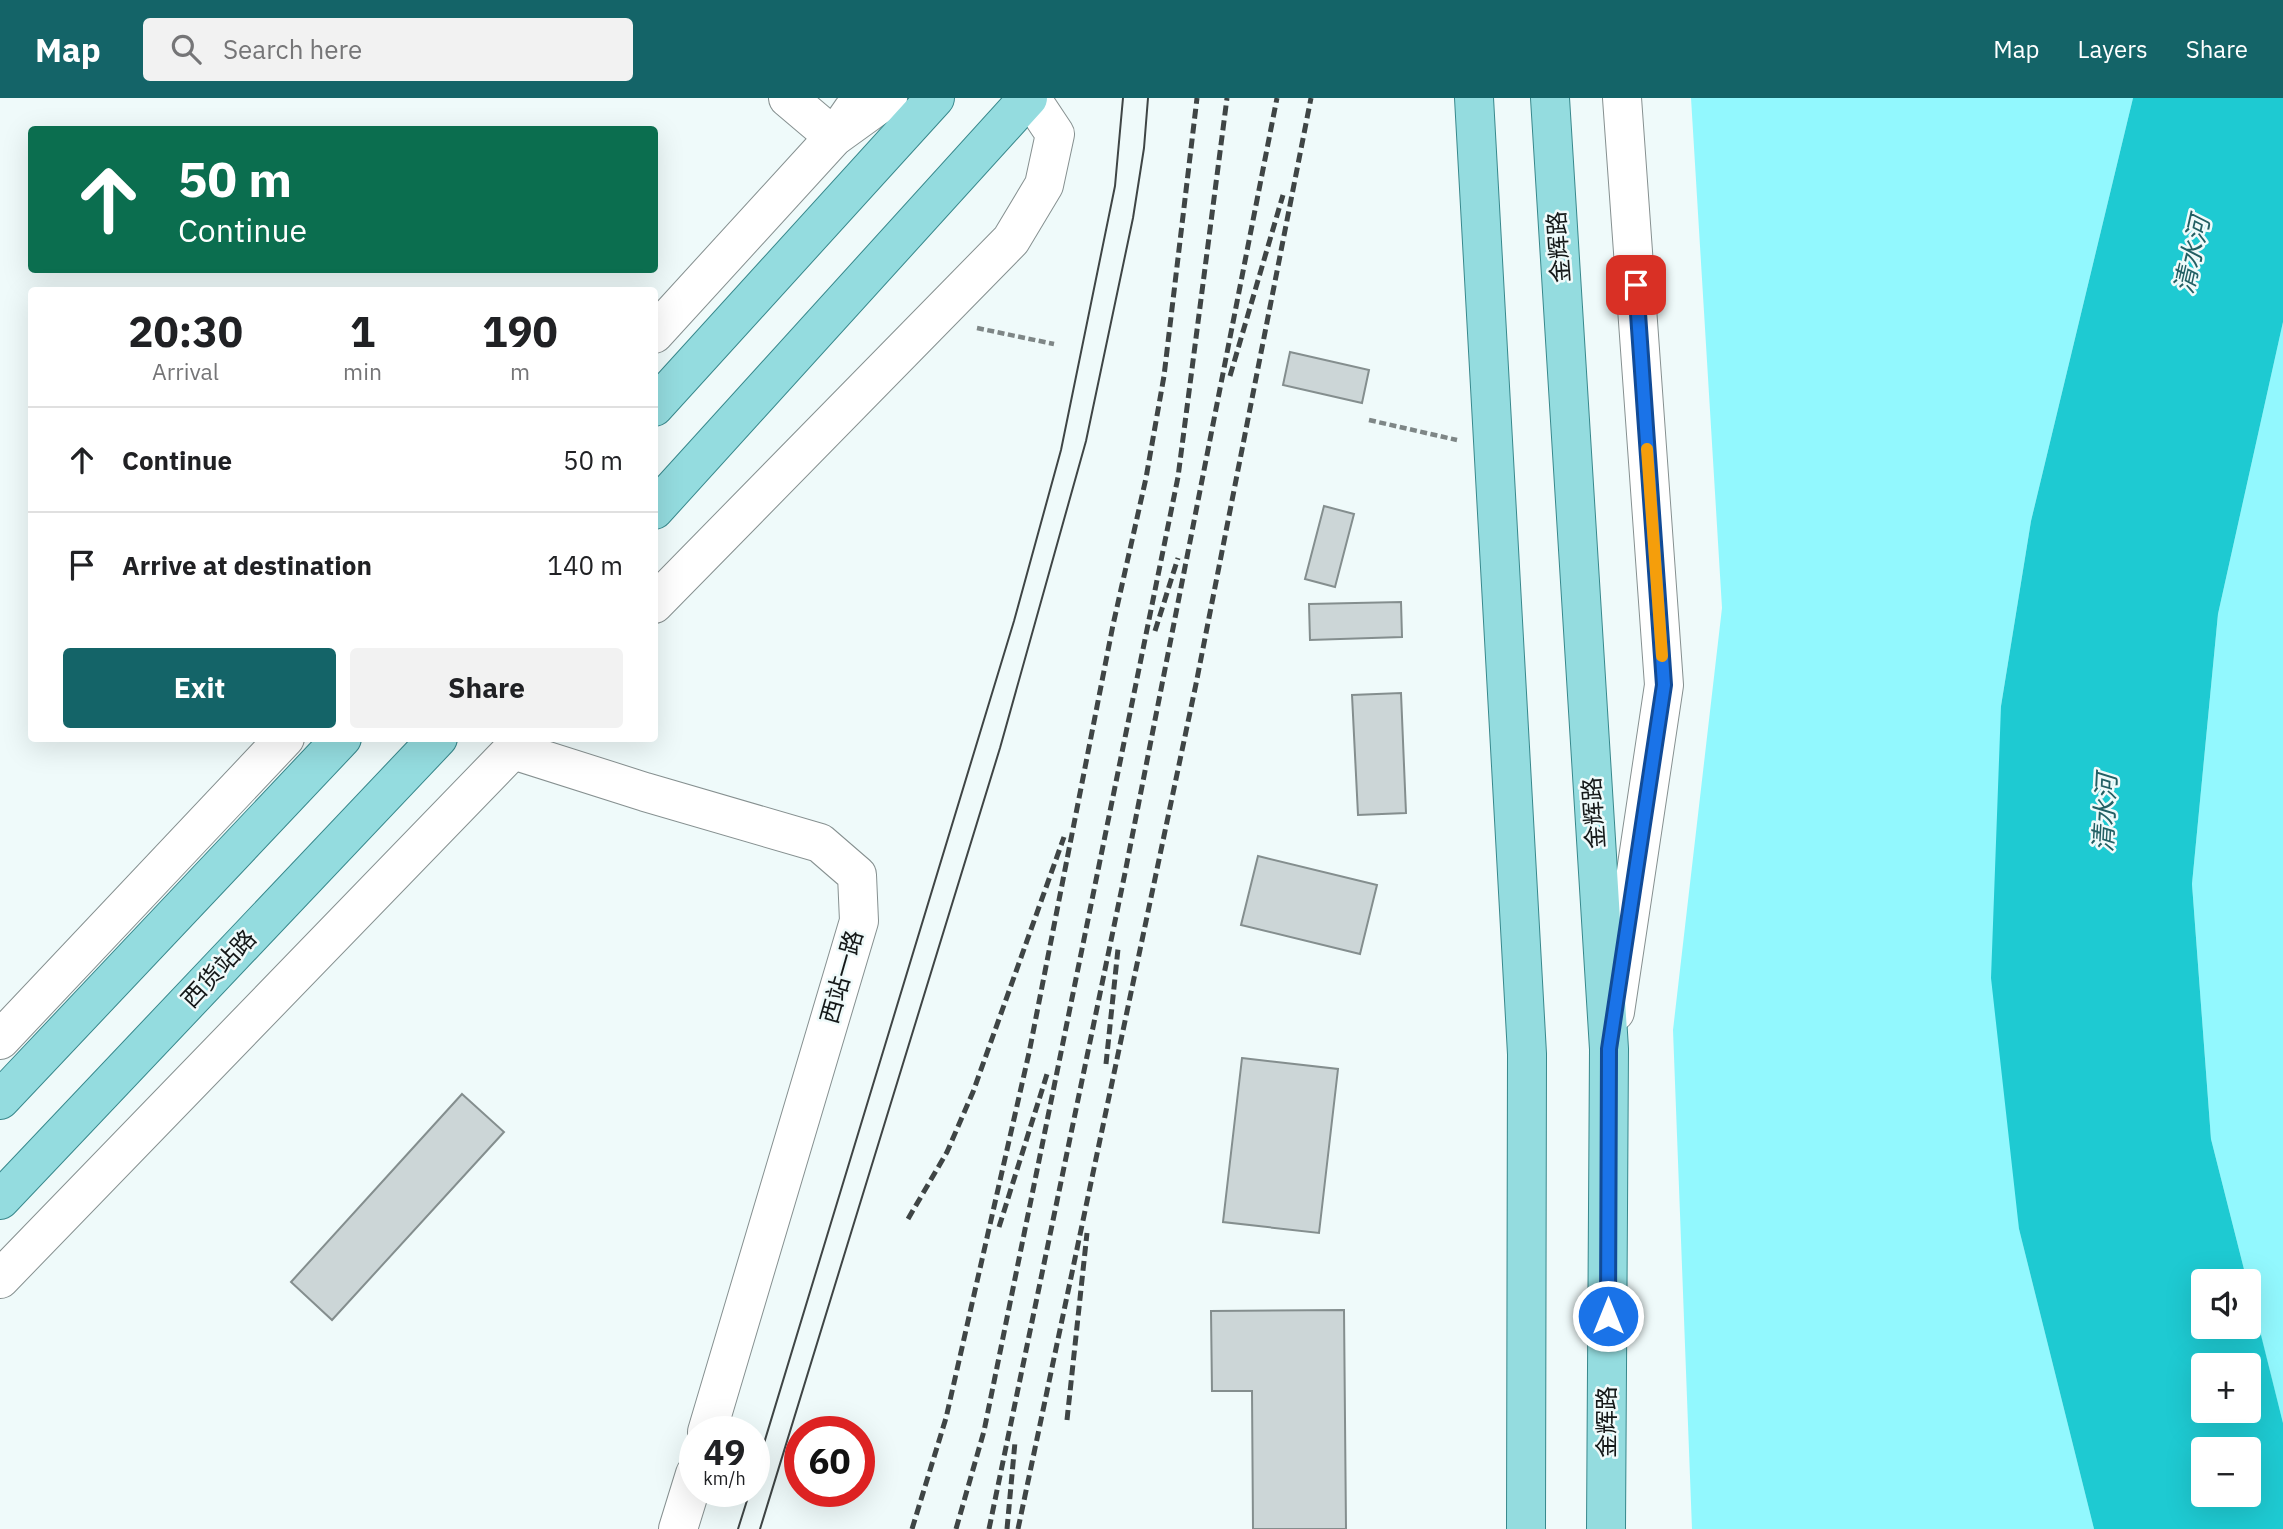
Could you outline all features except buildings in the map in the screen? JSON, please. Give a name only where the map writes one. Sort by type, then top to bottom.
[{"type":"main road","points":[[788,98],[834,137]]},
{"type":"main road","points":[[658,330],[834,137],[861,98]]},
{"type":"main road","points":[[834,137],[888,98]]},
{"type":"main road","points":[[658,403],[936,98]]},
{"type":"main road","points":[[658,506],[1030,98],[1055,134],[1044,185],[1011,240],[658,600]]},
{"type":"main road","points":[[1474,98],[1527,1054],[1526,1529]]},
{"type":"main road","name":"金辉路","points":[[1550,98],[1609,1049],[1606,1529]]},
{"type":"main road","points":[[1609,1049],[1664,685],[1622,98]]},
{"type":"main road","points":[[0,1040],[281,742]]},
{"type":"main road","points":[[0,1100],[338,742]]},
{"type":"main road","name":"西货站路","points":[[0,1200],[434,742]]},
{"type":"main road","points":[[0,1279],[519,744]]},
{"type":"main road","name":"西站一路","points":[[519,744],[645,792],[820,843],[857,875],[859,921],[713,1416]]},
{"type":"main road","points":[[678,1529],[685,1507]]},
{"type":"path","points":[[936,316],[963,326],[1054,344]]},
{"type":"path","points":[[1369,420],[1460,441]]},
{"type":"shaded area","points":[[1691,98],[2133,98],[2031,521],[2001,706],[2019,1229],[2094,1529],[1692,1529],[1673,1030],[1722,608]]},
{"type":"shaded area","points":[[2283,322],[2283,1423],[2261,1336],[2261,1269],[2244,1269],[2211,1139],[2192,884],[2218,614]]},
{"type":"water","name":"清水河","points":[[2133,98],[2283,98],[2283,322],[2218,614],[2192,884],[2211,1139],[2244,1269],[2191,1269],[2191,1339],[2261,1339],[2261,1335],[2283,1423],[2283,1529],[2094,1529],[2019,1229],[1991,978],[2001,706],[2031,521]]},
{"type":"tram line","points":[[770,1423],[1014,621],[1061,450],[1115,186],[1123,98]]},
{"type":"tram line","points":[[760,1529],[1000,748],[1086,441],[1133,218],[1144,148],[1148,98]]},
{"type":"tram line","points":[[738,1529],[745,1507]]},
{"type":"railway","points":[[912,1529],[946,1418],[1029,1053],[1113,625],[1146,478],[1164,376],[1197,98]]},
{"type":"railway","points":[[956,1529],[984,1431],[1178,477],[1227,98]]},
{"type":"railway","points":[[989,1529],[1125,873],[1277,98]]},
{"type":"railway","points":[[1018,1529],[1196,684],[1311,98]]},
{"type":"railway","points":[[1230,376],[1283,195]]},
{"type":"railway","points":[[1155,631],[1178,558]]},
{"type":"railway","points":[[908,1219],[947,1152],[973,1092],[1064,837]]},
{"type":"railway","points":[[1106,1064],[1118,949]]},
{"type":"railway","points":[[999,1227],[1048,1071]]},
{"type":"railway","points":[[1067,1420],[1087,1233]]},
{"type":"railway","points":[[1007,1529],[1015,1442]]},
{"type":"slow traffic","points":[[1647,449],[1662,656]]},
{"type":"route","points":[[1608,1316],[1609,1049],[1664,685],[1636,285]]}]
